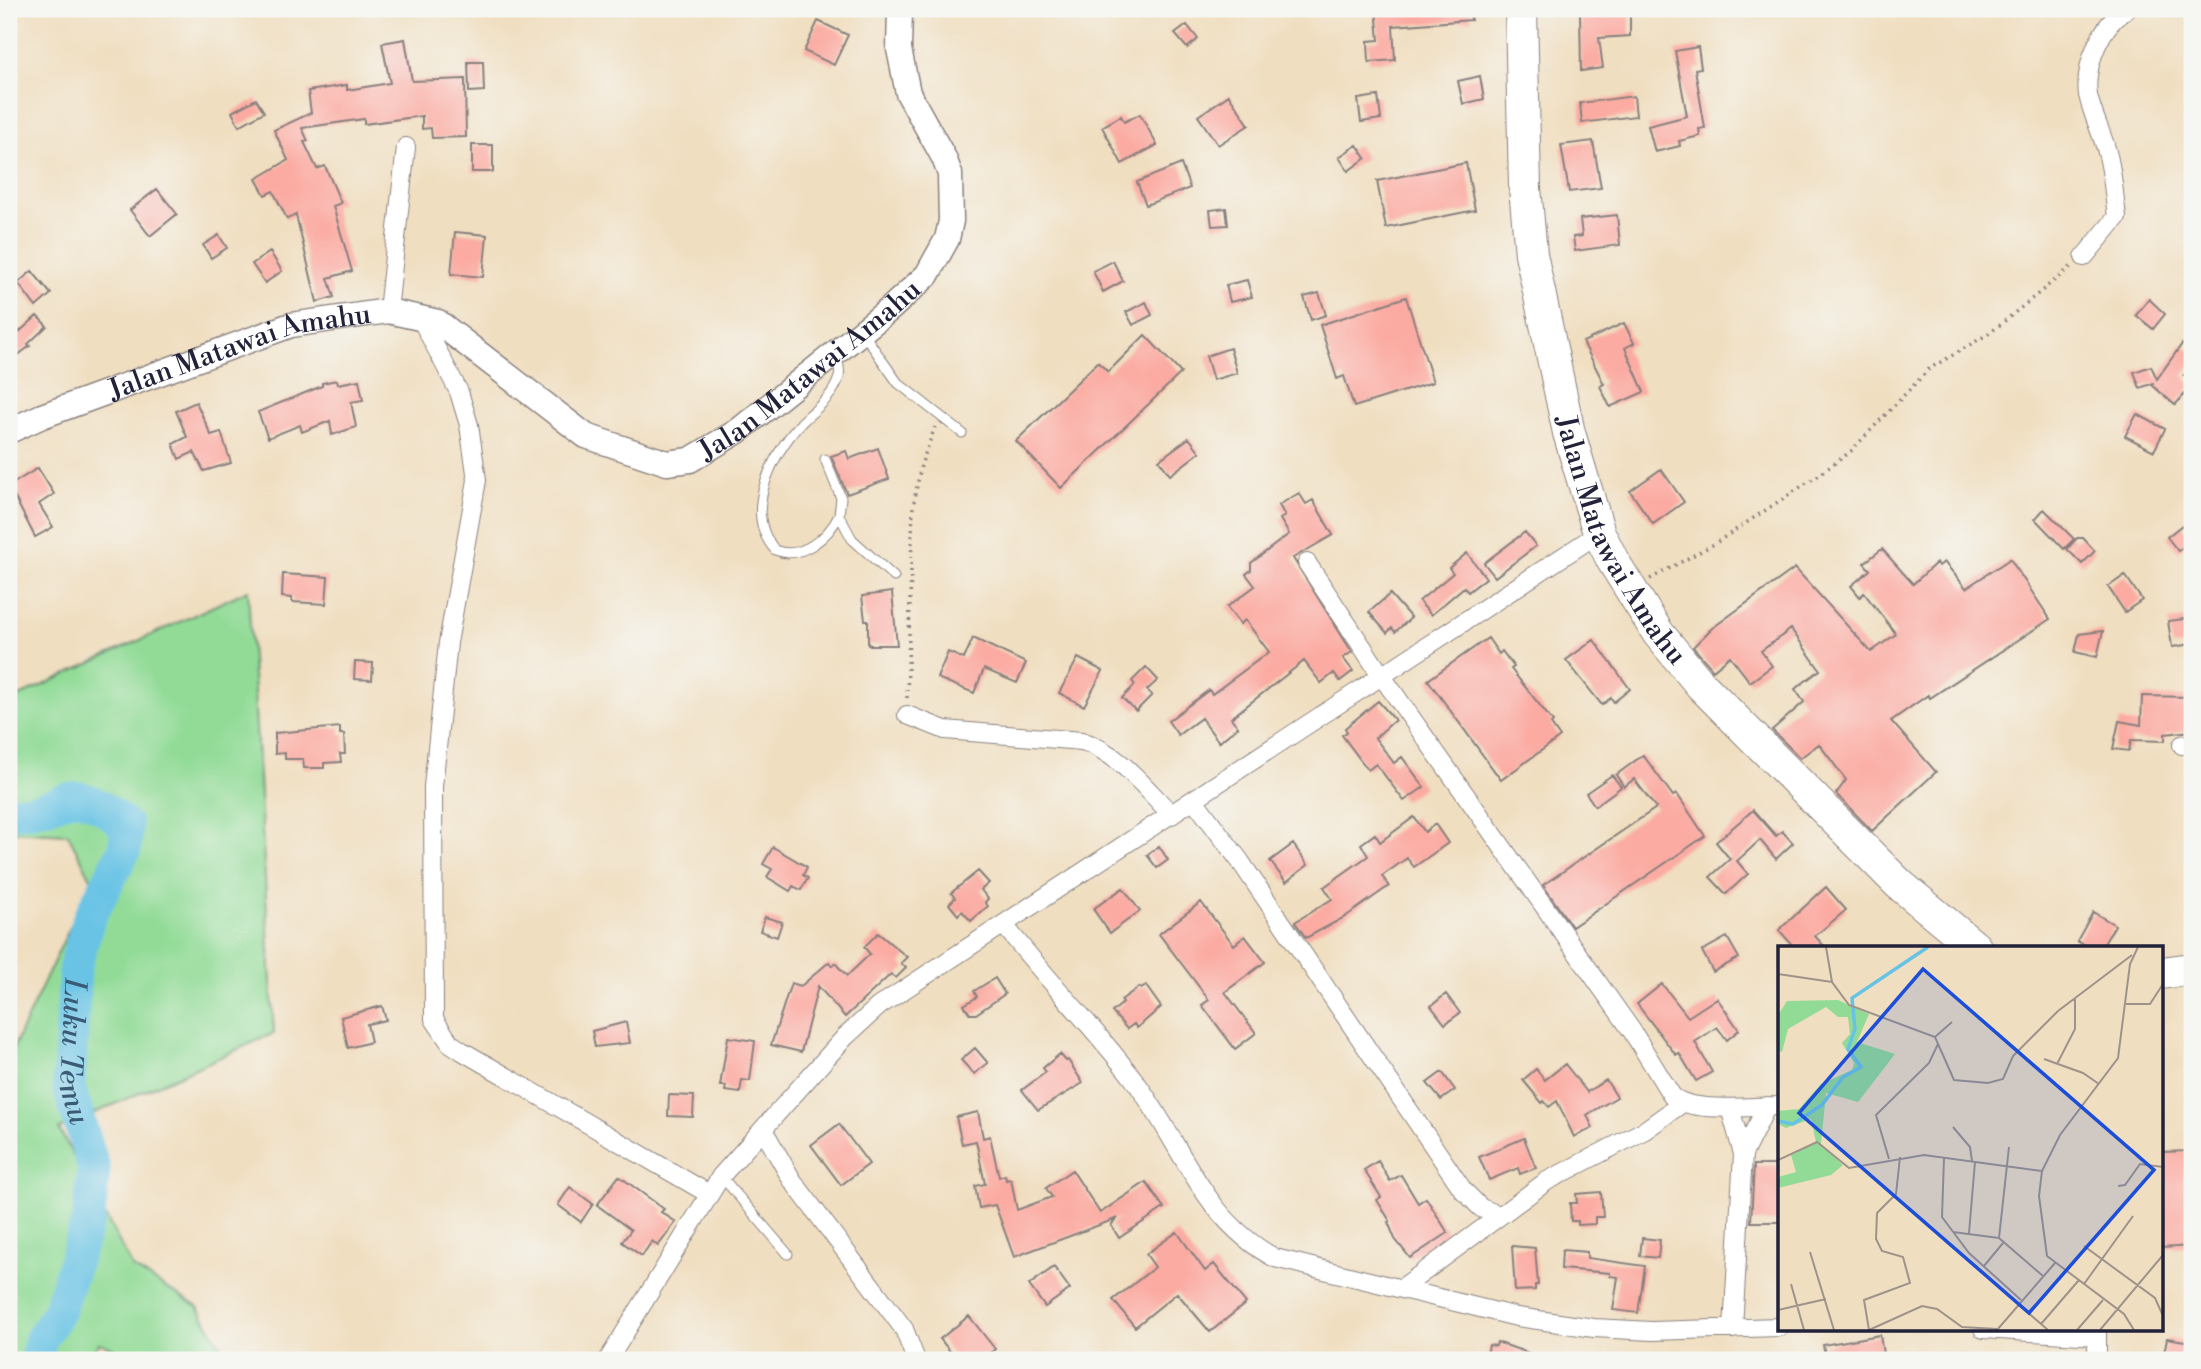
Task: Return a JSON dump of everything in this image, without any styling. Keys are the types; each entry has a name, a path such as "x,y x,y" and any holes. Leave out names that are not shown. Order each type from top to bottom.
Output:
{"highway":[{"name":"Jalan Matawai Amahu","path":"1521,9 1525,188 1531,254 1569,433 1599,533 1630,590 1658,633 1701,685 1899,884 1974,946"},
{"path":"2162,972 2192,969"}],"main road":[{"name":"Jalan Matawai Amahu","path":"9,431 42,416 291,326 388,311 438,322 457,334 502,374 586,436 667,463 690,460 738,432 862,331 927,275 947,239 951,221 950,174 908,93 899,49 900,9"}],"street":[{"path":"2084,257 2118,217 2108,154 2088,93 2092,58 2102,35 2119,14 2127,9"},
{"path":"388,311 406,147"},
{"path":"420,317 459,392 469,425 477,480 448,643 433,787 434,1019 450,1043 462,1051 709,1194"},
{"path":"608,1360 720,1176 764,1131 845,1037 879,1006 1005,926 1599,533"},
{"path":"1307,563 1381,675 1632,1031 1672,1096 1681,1104 1731,1108 1773,1106"},
{"path":"907,715 945,730 1094,744 1119,763 1172,816"},
{"path":"1194,800 1240,861 1463,1190 1481,1208 1499,1215"},
{"path":"1005,926 1115,1055 1147,1098 1220,1217 1239,1235 1275,1258 1517,1317 1594,1328 1652,1331 1778,1327"},
{"path":"1402,1288 1547,1181 1644,1130 1681,1104"},
{"path":"1743,1154 1773,1106"},
{"path":"1731,1108 1743,1154 1734,1329"},
{"path":"764,1131 792,1180 904,1329 916,1360"},
{"path":"2021,1330 2097,1332 2097,1360"}],"lane":[{"path":"862,331 898,383 962,433"},
{"path":"825,459 841,498 839,515 831,529 810,546 794,553 775,551 762,531 761,497 776,456 835,387 841,374 836,351"},
{"path":"839,515 852,539"},
{"path":"831,529 852,539 894,577"},
{"path":"720,1176 788,1254"}],"path":[{"path":"1630,590 1714,544 1852,451 1929,369 1990,333 2040,289 2084,257"},
{"path":"907,715 913,507 921,465 935,427"}],"green space":[{"path":"248,590 274,1033 59,1129 133,1268 198,1307 229,1360 144,1360 99,1343 91,1360 9,1360 9,1057 92,880 68,834 9,831 9,701"}],"building":[{"path":"1376,9 1470,9 1471,20 1393,26 1395,60 1369,62 1368,41 1379,40"},
{"path":"1630,10 1630,36 1599,38 1603,68 1581,71 1580,12"},
{"path":"818,21 848,35 834,65 804,51"},
{"path":"1187,25 1198,39 1187,48 1175,34"},
{"path":"405,39 412,81 465,79 466,137 432,138 431,128 422,129 422,116 364,124 364,119 302,128 308,141 304,142 317,169 325,166 341,203 333,206 352,271 328,278 334,297 317,302 296,215 287,219 273,191 265,195 256,179 288,160 274,130 311,113 308,91 347,85 347,90 390,83 382,43"},
{"path":"1698,47 1701,68 1695,69 1705,128 1699,129 1700,136 1679,141 1680,146 1655,152 1648,126 1687,116 1675,51"},
{"path":"468,62 483,62 484,91 469,92"},
{"path":"1480,76 1484,99 1463,104 1458,81"},
{"path":"1229,95 1249,125 1218,145 1198,116"},
{"path":"1378,96 1381,119 1361,122 1358,99"},
{"path":"1634,96 1636,116 1582,123 1580,103"},
{"path":"256,99 264,112 239,126 232,112"},
{"path":"1140,114 1157,145 1122,164 1102,127 1121,116 1124,122"},
{"path":"1593,141 1601,188 1569,192 1561,145"},
{"path":"472,145 493,145 493,172 472,172"},
{"path":"1357,145 1366,158 1348,171 1339,157"},
{"path":"1466,163 1475,210 1386,228 1377,181"},
{"path":"1181,164 1190,188 1146,205 1137,182"},
{"path":"157,189 177,214 150,236 130,210"},
{"path":"1226,208 1228,225 1212,226 1210,210"},
{"path":"1617,215 1620,245 1575,251 1573,237 1582,236 1580,219"},
{"path":"455,232 487,235 483,277 451,274"},
{"path":"219,235 227,248 211,258 203,245"},
{"path":"270,252 282,271 265,283 252,264"},
{"path":"1113,261 1123,281 1103,292 1093,271"},
{"path":"32,271 51,294 36,307 18,283"},
{"path":"1247,280 1252,297 1230,302 1226,285"},
{"path":"1319,293 1326,315 1311,320 1304,297"},
{"path":"1406,297 1433,382 1354,407 1344,376 1337,379 1320,325"},
{"path":"2149,299 2165,314 2153,329 2136,315"},
{"path":"1146,302 1152,315 1133,325 1126,312"},
{"path":"37,316 47,326 28,344 30,346 9,362 9,323 17,334"},
{"path":"1624,323 1634,343 1625,348 1644,392 1610,407 1600,386 1604,384 1583,342"},
{"path":"1145,335 1181,373 1061,488 1016,441 1098,362 1108,372"},
{"path":"2182,344 2192,351 2192,363 2184,375 2192,386 2175,405 2152,385 2154,383 2140,388 2134,372 2151,366 2157,379"},
{"path":"1230,348 1237,373 1213,380 1206,356"},
{"path":"337,380 338,384 359,380 363,400 351,402 356,427 332,435 330,421 302,432 300,425 268,438 258,412 322,386 322,383"},
{"path":"196,402 211,435 221,432 231,463 204,471 194,452 179,459 173,444 187,437 176,411"},
{"path":"2137,414 2165,429 2154,451 2125,436"},
{"path":"1189,438 1200,452 1170,475 1159,460"},
{"path":"878,448 889,479 847,494 831,456 846,451 849,459"},
{"path":"38,468 54,494 39,504 53,527 35,537 9,486"},
{"path":"1661,469 1684,502 1653,524 1630,491"},
{"path":"1299,493 1306,504 1313,500 1333,535 1293,558 1352,652 1343,658 1353,671 1340,681 1334,673 1321,683 1304,661 1231,718 1238,727 1219,742 1201,718 1178,735 1168,721 1209,690 1212,694 1269,652 1245,620 1240,624 1227,607 1255,586 1246,574 1251,570 1251,563 1289,534 1280,519 1285,516 1279,505"},
{"path":"2044,509 2074,539 2064,549 2035,519"},
{"path":"2182,525 2192,540 2178,551 2167,537"},
{"path":"1525,532 1536,546 1495,577 1484,563"},
{"path":"2077,538 2083,538 2095,551 2082,564 2067,549"},
{"path":"1882,549 1913,584 1936,563 1939,566 1944,562 1966,588 2010,559 2050,619 1891,721 1936,772 1872,831 1836,794 1846,780 1819,744 1800,758 1772,730 1804,702 1795,689 1820,670 1791,629 1761,651 1772,666 1750,682 1730,656 1713,670 1693,647 1711,629 1795,568 1871,652 1896,634 1864,593 1860,597 1851,586 1870,570 1864,563"},
{"path":"1467,553 1486,578 1468,592 1464,587 1431,615 1419,601 1453,573 1449,568"},
{"path":"283,574 328,577 326,604 292,602 292,598 282,597"},
{"path":"2125,575 2142,600 2125,612 2108,587"},
{"path":"892,592 897,645 868,645 868,620 865,620 862,596"},
{"path":"1390,594 1411,618 1395,632 1392,628 1387,633 1369,612"},
{"path":"2192,618 2192,644 2172,647 2168,621"},
{"path":"2103,631 2097,657 2075,652 2079,634"},
{"path":"973,638 1026,663 1017,683 984,669 974,693 937,678 948,652 964,659"},
{"path":"1488,638 1499,654 1502,651 1514,667 1511,669 1553,722 1551,724 1560,737 1501,780 1428,680"},
{"path":"1594,640 1630,689 1614,702 1611,698 1602,705 1566,660"},
{"path":"1078,658 1103,671 1084,706 1059,693"},
{"path":"355,662 373,663 372,680 354,679"},
{"path":"1146,667 1158,680 1147,690 1152,695 1136,711 1122,698 1135,685 1132,681"},
{"path":"2142,696 2192,697 2192,731 2165,734 2165,741 2131,740 2129,751 2113,749 2119,721 2141,725"},
{"path":"1378,701 1395,720 1375,738 1394,763 1402,757 1424,787 1404,801 1376,764 1368,770 1342,735 1347,732 1345,728"},
{"path":"340,727 340,734 344,734 345,754 340,754 341,762 324,763 324,768 304,768 303,759 285,759 285,753 275,754 275,733"},
{"path":"1643,755 1673,796 1677,794 1705,836 1572,927 1543,885 1656,808 1634,779 1624,787 1616,775"},
{"path":"1612,775 1621,787 1595,806 1586,793"},
{"path":"1753,810 1776,836 1782,831 1793,843 1776,859 1760,840 1737,861 1748,874 1726,894 1710,877 1730,859 1716,842"},
{"path":"1414,817 1425,832 1435,824 1448,843 1414,867 1407,858 1382,876 1389,886 1345,917 1306,938 1295,922 1332,899 1324,887 1368,856 1361,844 1375,834 1380,842"},
{"path":"1293,844 1308,865 1286,882 1270,861"},
{"path":"1159,846 1168,860 1157,868 1147,855"},
{"path":"773,847 807,867 803,875 808,878 801,890 793,886 790,891 767,877 772,869 763,864"},
{"path":"978,871 989,883 981,890 988,899 985,902 988,906 971,921 962,911 958,915 949,904 955,898 951,893"},
{"path":"1826,887 1846,910 1815,936 1824,946 1793,946 1779,930"},
{"path":"1123,888 1140,911 1110,933 1093,909"},
{"path":"1201,902 1234,945 1245,936 1265,962 1225,992 1256,1033 1235,1049 1202,1005 1209,1000 1159,934"},
{"path":"2093,912 2115,925 2103,946 2086,946 2077,941"},
{"path":"765,917 782,922 777,937 760,931"},
{"path":"878,933 907,957 901,963 906,968 896,978 891,974 845,1017 818,986 801,1052 771,1045 791,983 801,986 829,962 832,966 835,963 847,976 870,954 864,947"},
{"path":"1727,937 1739,958 1713,972 1702,951"},
{"path":"995,978 1005,994 976,1014 970,1014 964,1005 977,997 974,991"},
{"path":"1662,984 1688,1017 1717,998 1739,1030 1727,1040 1717,1027 1695,1042 1712,1072 1696,1081 1679,1053 1676,1055 1637,1004"},
{"path":"1146,986 1161,1007 1137,1028 1134,1024 1127,1029 1112,1012 1123,1003 1121,1000 1139,987 1141,989"},
{"path":"1446,994 1460,1013 1445,1024 1431,1006"},
{"path":"382,1006 386,1020 367,1024 371,1042 348,1048 341,1017"},
{"path":"626,1022 630,1043 595,1047 592,1031"},
{"path":"728,1037 755,1041 750,1081 742,1080 740,1093 725,1091 726,1086 720,1086"},
{"path":"975,1048 988,1063 974,1074 961,1060"},
{"path":"1060,1054 1068,1060 1083,1083 1038,1110 1022,1090 1046,1072 1043,1068"},
{"path":"1565,1064 1587,1092 1606,1080 1617,1097 1587,1115 1593,1128 1574,1137 1557,1101 1549,1107 1544,1101 1542,1103 1523,1080 1536,1069 1545,1080"},
{"path":"1442,1072 1455,1090 1441,1100 1427,1083"},
{"path":"669,1095 694,1096 693,1117 668,1116"},
{"path":"978,1112 983,1138 990,1136 999,1177 1005,1175 1006,1180 1011,1179 1017,1210 1052,1197 1046,1188 1072,1170 1100,1213 1146,1182 1164,1208 1119,1238 1111,1225 1118,1218 1014,1257 995,1205 979,1208 975,1186 985,1184 976,1141 962,1144 956,1117"},
{"path":"839,1124 869,1164 841,1185 811,1145"},
{"path":"1524,1138 1536,1168 1520,1174 1518,1168 1489,1180 1479,1157"},
{"path":"2191,1151 2192,1246 2162,1248 2162,1152"},
{"path":"1378,1161 1390,1181 1401,1175 1418,1203 1426,1198 1448,1233 1410,1258 1395,1239 1388,1222 1390,1221 1377,1200 1381,1197 1364,1170"},
{"path":"1754,1165 1778,1165 1778,1222 1751,1222"},
{"path":"619,1176 664,1209 661,1212 676,1222 658,1246 652,1241 642,1256 622,1242 631,1230 597,1205"},
{"path":"570,1187 593,1204 581,1222 558,1205"},
{"path":"1601,1192 1603,1217 1595,1217 1595,1224 1578,1225 1578,1221 1571,1221 1570,1203 1577,1203 1576,1194"},
{"path":"1177,1232 1205,1271 1214,1264 1246,1303 1210,1332 1177,1293 1135,1327 1113,1300 1155,1267 1146,1254"},
{"path":"1642,1238 1660,1240 1658,1258 1640,1256"},
{"path":"1512,1246 1535,1248 1538,1285 1535,1285 1535,1290 1515,1291"},
{"path":"1562,1250 1587,1252 1587,1258 1645,1266 1638,1313 1613,1310 1618,1277 1610,1276 1610,1273 1561,1269"},
{"path":"1054,1267 1070,1289 1045,1307 1029,1285"},
{"path":"969,1316 995,1349 981,1360 957,1360 940,1339"},
{"path":"1880,1335 1884,1360 1826,1360 1823,1345"},
{"path":"2167,1338 2191,1342 2188,1360 2163,1358"},
{"path":"1497,1342 1531,1354 1530,1360 1486,1360 1489,1345 1496,1346"}],"waterway":[{"name":"Luku Temu","path":"9,812 29,811 78,798 91,801 126,826 125,849 89,918 75,967 69,1088 94,1169 89,1217 59,1310 41,1339 36,1360"}]}
